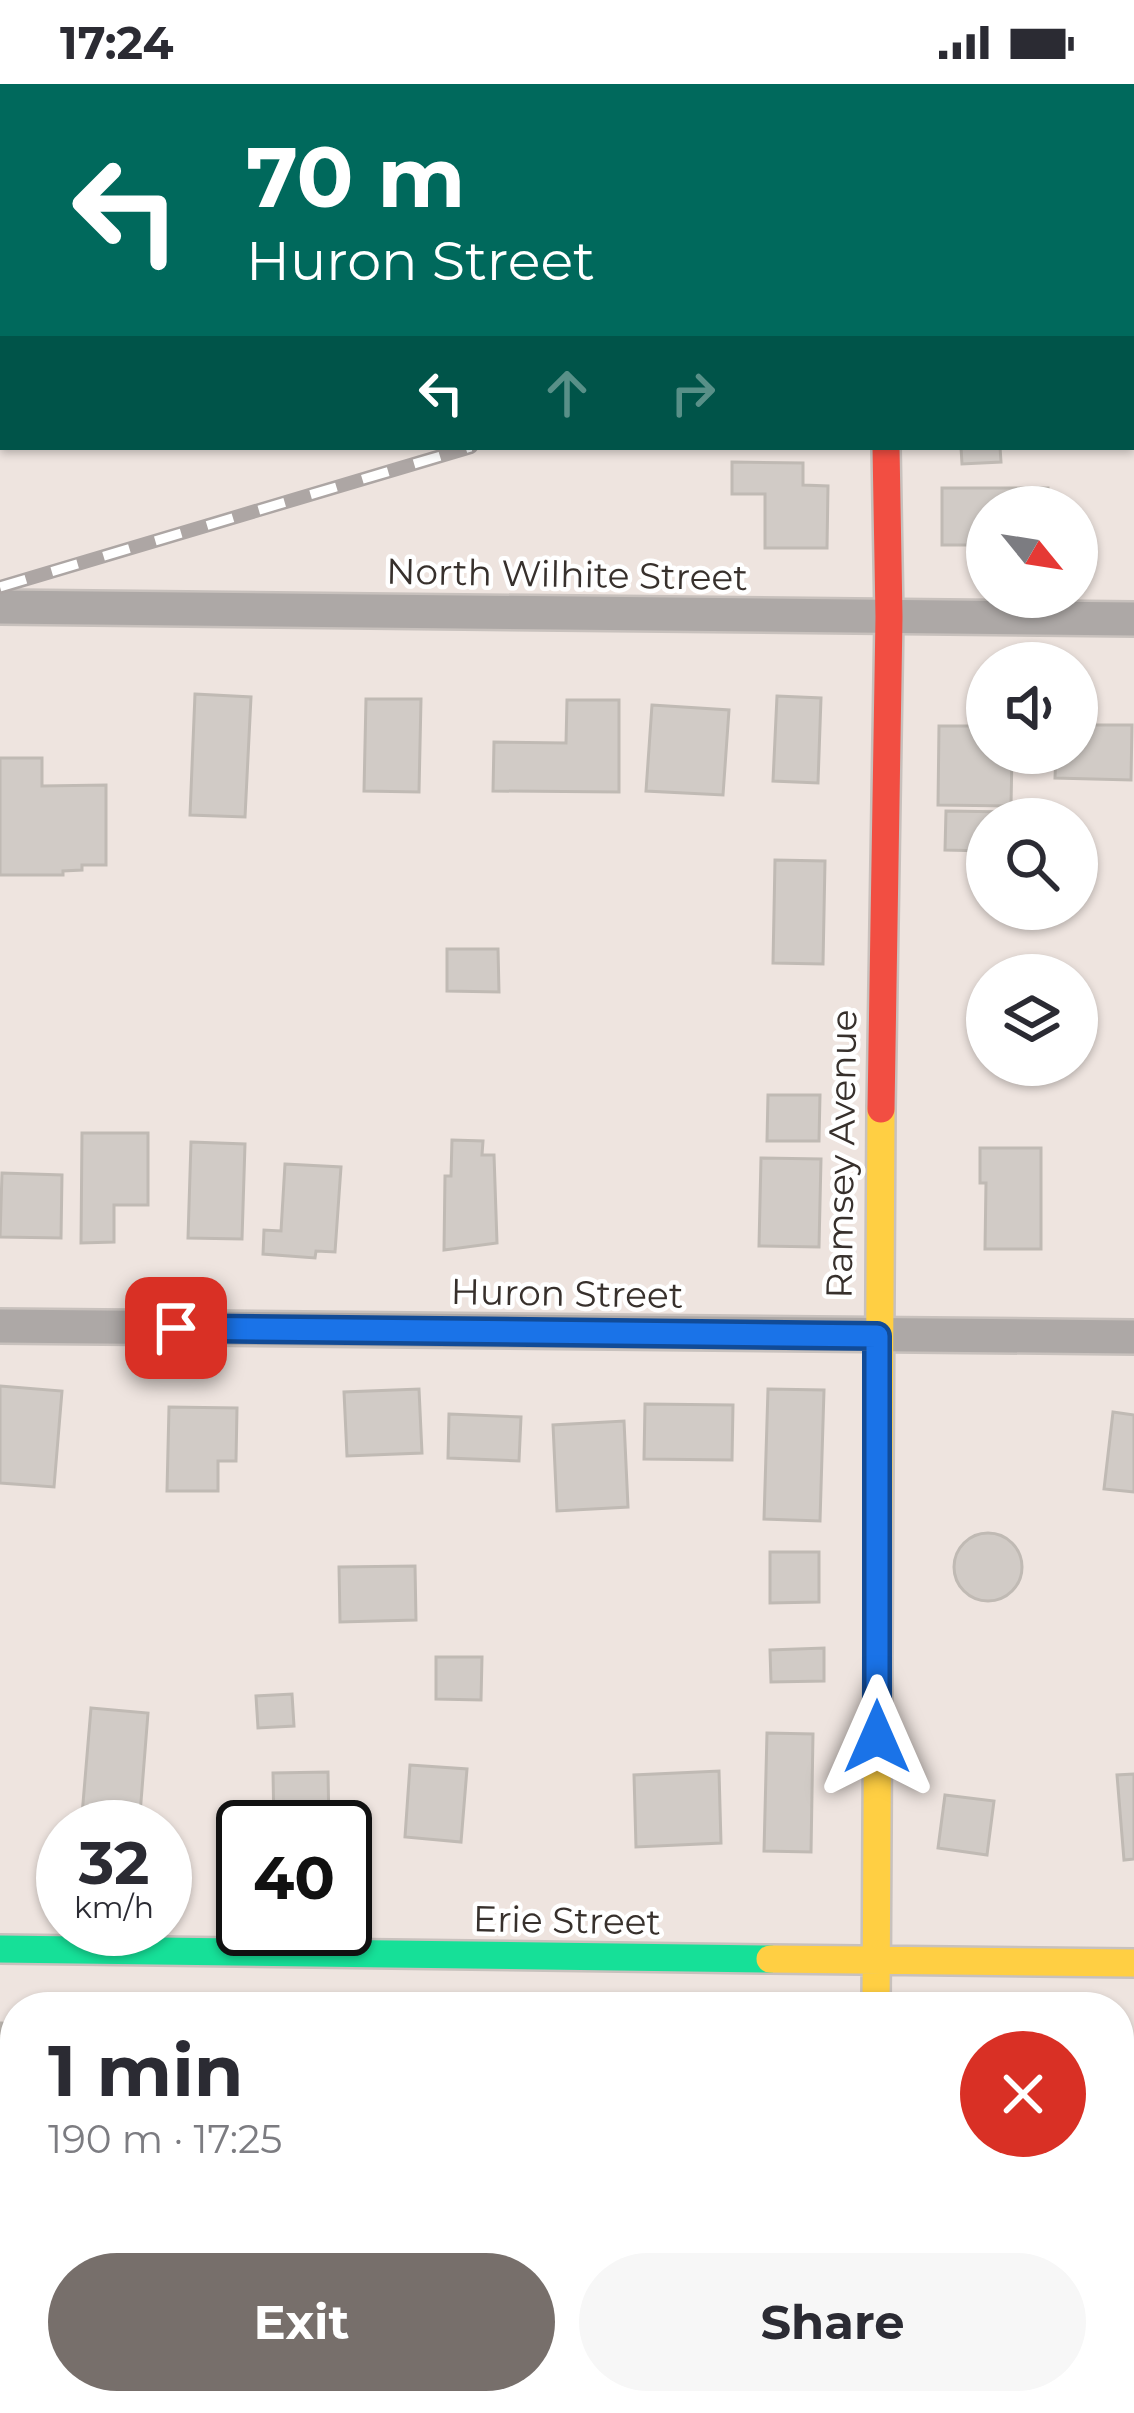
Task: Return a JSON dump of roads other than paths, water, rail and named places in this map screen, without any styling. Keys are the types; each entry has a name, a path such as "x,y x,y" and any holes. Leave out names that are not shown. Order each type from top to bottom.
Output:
{"street":[{"name":"Ramsey Avenue","path":"876,1992 877,1336 889,616 886,450"},
{"name":"North Wilhite Street","path":"0,608 1134,619"},
{"name":"Huron Street","path":"0,1326 1134,1337"},
{"name":"Erie Street","path":"0,1949 1134,1963"}],"railway":[{"path":"0,587 461,450"}]}
